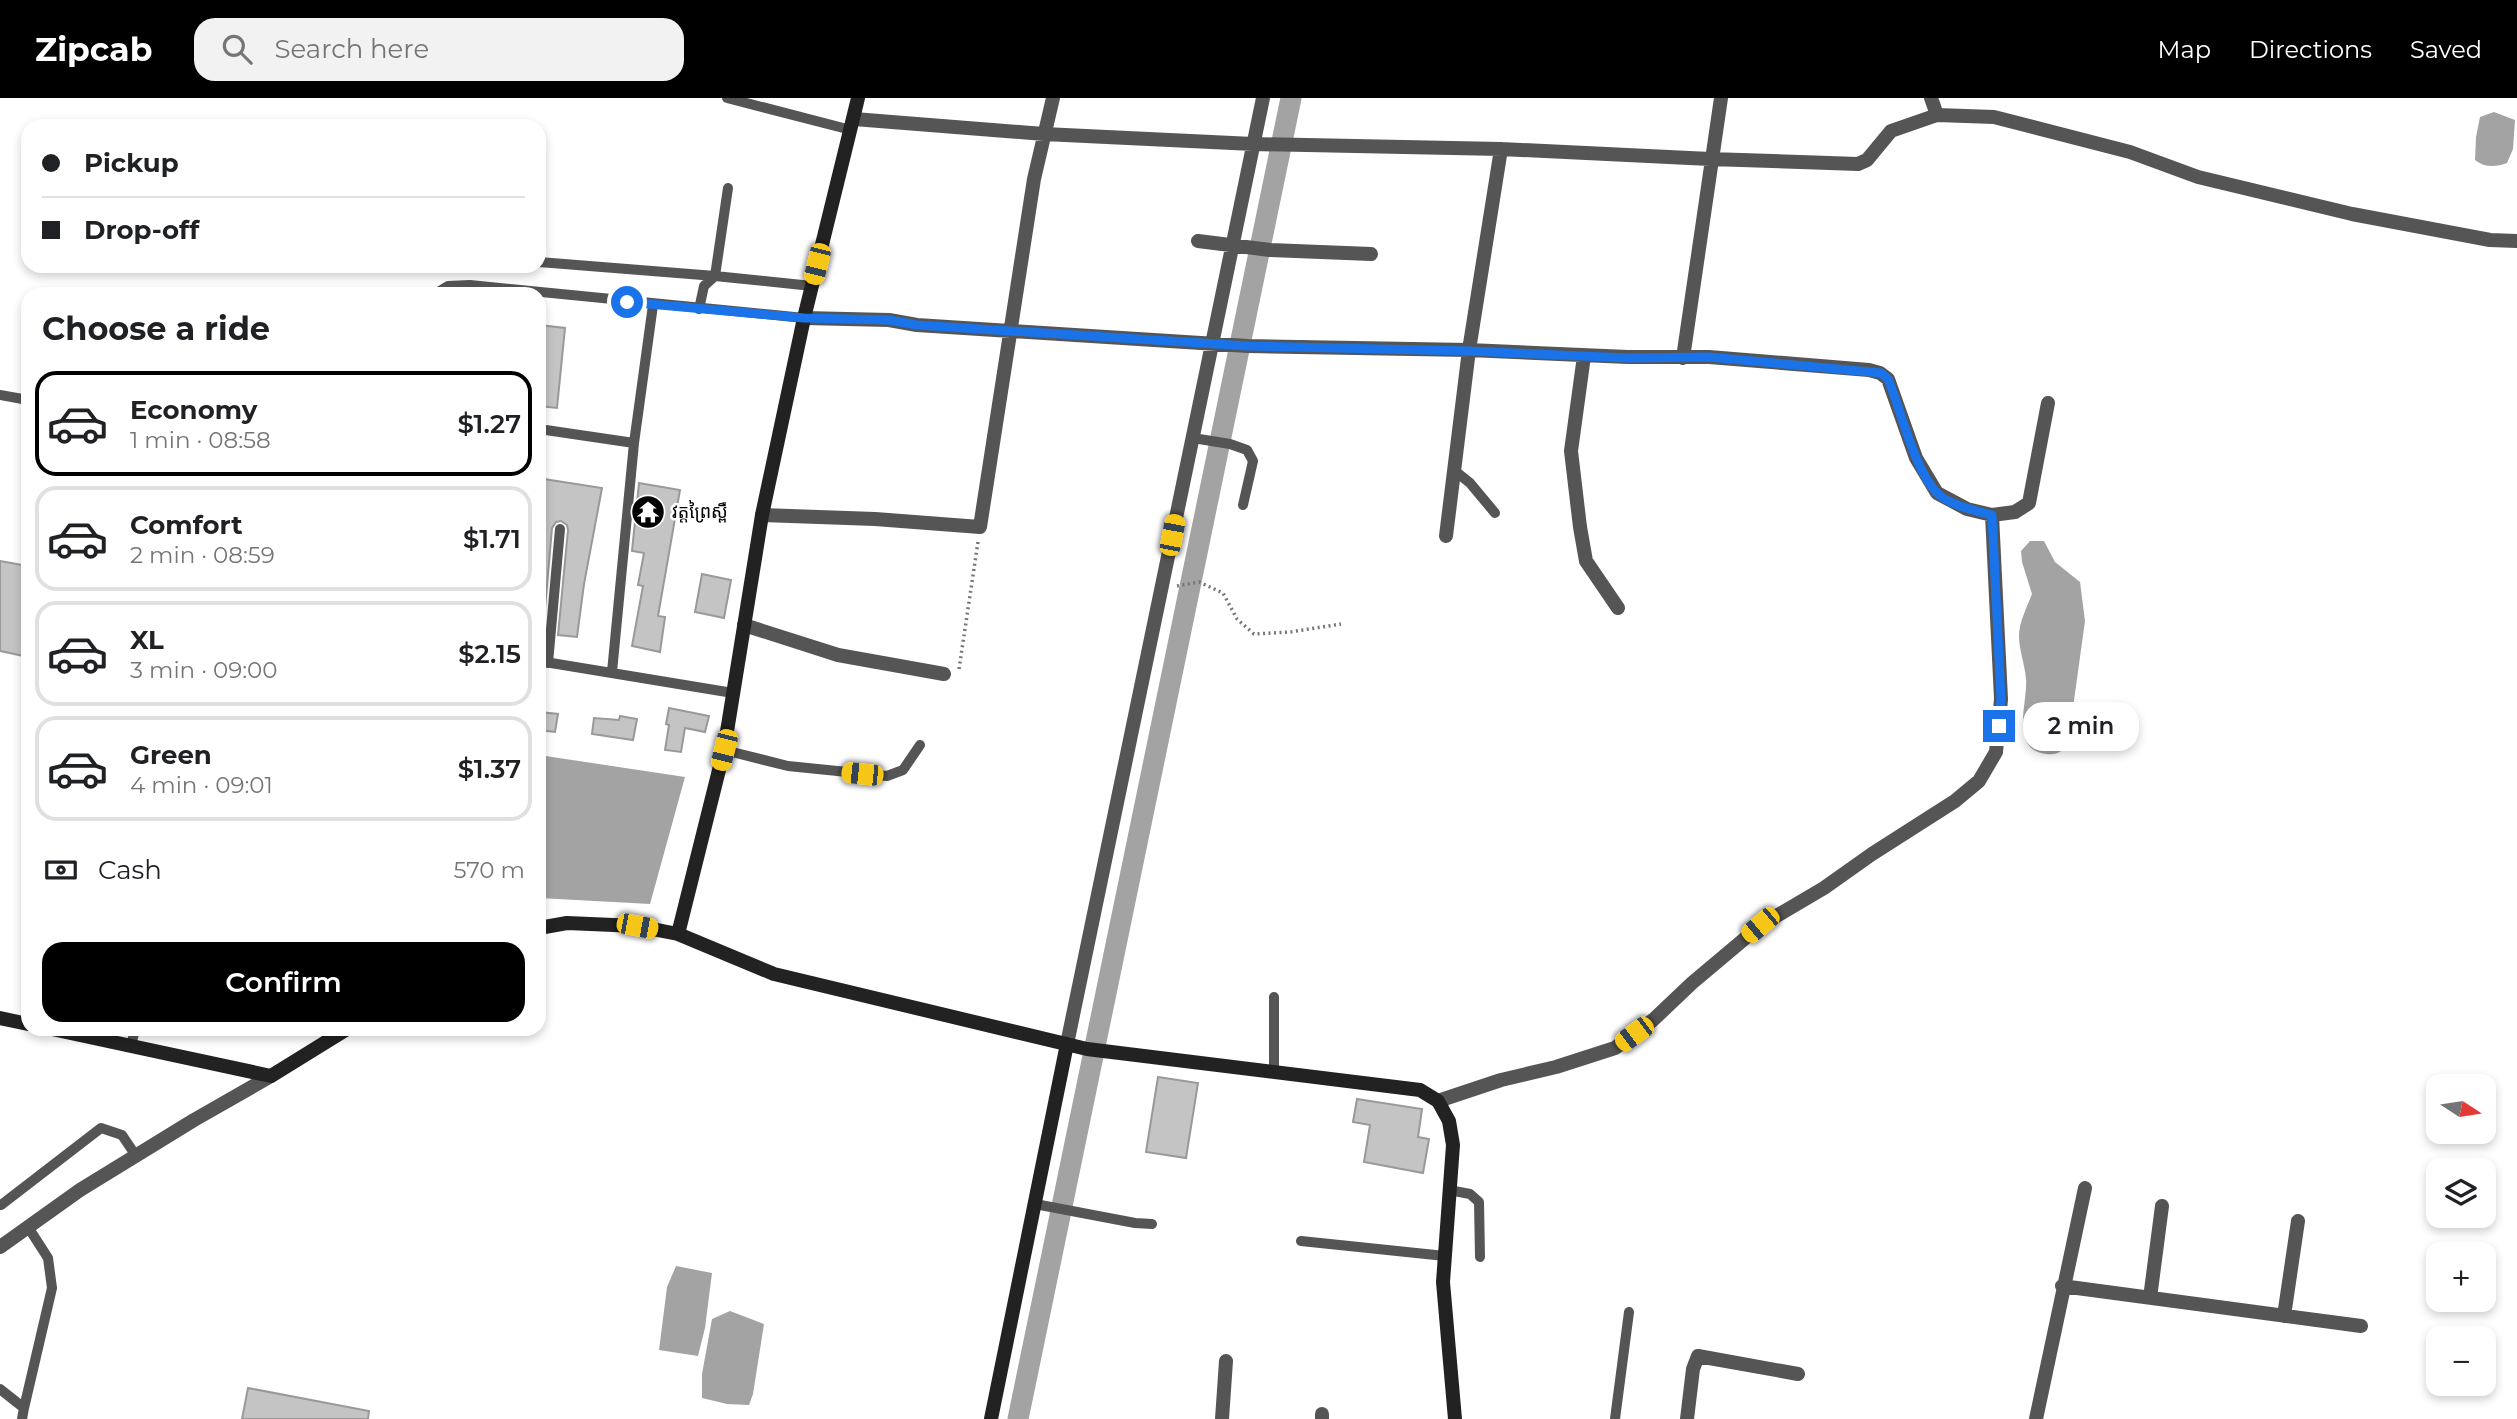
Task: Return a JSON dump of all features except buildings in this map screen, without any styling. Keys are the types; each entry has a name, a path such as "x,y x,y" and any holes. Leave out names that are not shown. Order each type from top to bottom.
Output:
{"street":[{"path":"678,934 724,750 761,515 804,318 858,98"},
{"path":"761,515 980,527 1034,179 1053,98"},
{"path":"991,1419 1193,438 1220,344 1233,245 1263,98"},
{"path":"1683,358 1721,98"},
{"path":"1931,98 1937,115"},
{"path":"852,125 1271,145 1501,149 1858,163 1867,160 1891,131 1937,115 1994,117 2130,152 2198,177 2339,211 2469,236 2517,241"},
{"path":"1446,536 1469,351 1501,149"},
{"path":"1198,241 1270,250 1370,254"},
{"path":"804,318 889,320 917,325 1248,346 1709,357 1881,373 1888,379 1916,458 1937,494 1967,509 1992,515 2015,512 2029,503 2048,402"},
{"path":"1584,356 1571,451 1580,527 1586,561 1618,608"},
{"path":"1438,1101 1615,1048 1653,1020 1760,925 1824,888 1955,801 1979,781 1996,752 2001,699 1992,515"},
{"path":"744,625 838,655 944,674"},
{"path":"546,927 567,923 637,926 678,934 774,974 1087,1049 1420,1090 1438,1101 1449,1121 1453,1145 1443,1282 1455,1419"},
{"path":"0,1018 21,1022"},
{"path":"85,1036 271,1076"},
{"path":"0,1247 80,1190 336,1036"},
{"path":"2036,1419 2062,1286 2085,1188"},
{"path":"2150,1298 2162,1206"},
{"path":"2284,1316 2298,1221"},
{"path":"2062,1286 2361,1326"},
{"path":"1687,1419 1693,1369 1698,1356 1798,1374"},
{"path":"1222,1419 1226,1361"}],"lane":[{"path":"727,98 852,125"},
{"path":"699,309 704,286 715,276 728,188"},
{"path":"546,263 812,286"},
{"path":"446,287 488,287"},
{"path":"546,293 804,318"},
{"path":"612,672 634,443 653,305"},
{"path":"0,395 21,400"},
{"path":"546,430 634,443"},
{"path":"1193,438 1230,444 1247,450 1253,461 1243,505"},
{"path":"1455,471 1470,484 1494,513"},
{"path":"546,645 560,529"},
{"path":"546,662 733,693"},
{"path":"724,750 788,766 887,776 903,769 920,745"},
{"path":"1274,997 1274,1072"},
{"path":"131,1046 133,1036"},
{"path":"1,1205 101,1128 122,1135 136,1156"},
{"path":"1449,1190 1470,1194 1479,1202 1480,1257"},
{"path":"1035,1203 1152,1224"},
{"path":"23,1414 52,1288 48,1258 28,1227"},
{"path":"1301,1241 1445,1256"},
{"path":"1615,1419 1629,1311"},
{"path":"0,1389 23,1414"}],"path":[{"path":"944,674 958,670 980,527"},
{"path":"1175,587 1199,582 1223,593 1237,619 1254,635 1341,624"}],"shaded area":[{"path":"2494,112 2515,120 2513,149 2507,163 2491,166 2475,160 2476,137 2480,117"},
{"path":"2030,541 2044,541 2055,562 2080,582 2085,621 2072,715 2073,739 2055,754 2035,750 2028,744 2024,734 2026,679 2019,631 2032,594 2021,551"},
{"path":"546,756 685,777 650,904 546,898"},
{"path":"676,1266 712,1273 705,1328 698,1356 659,1350 667,1287"},
{"path":"730,1311 764,1324 749,1405 727,1404 702,1398 702,1374 712,1319"}],"waterway":[{"path":"1018,1419 1291,98"}],"place":[{"name":"វត្តព្រៃស្ពឺ","path":"648,512"}],"route":[{"path":"627,302 804,318 889,320 917,325 1227,345 1628,358 1709,357 1881,373 1888,379 1896,397 1916,458 1937,494 1967,509 1992,515 2001,699 1999,726"}]}
